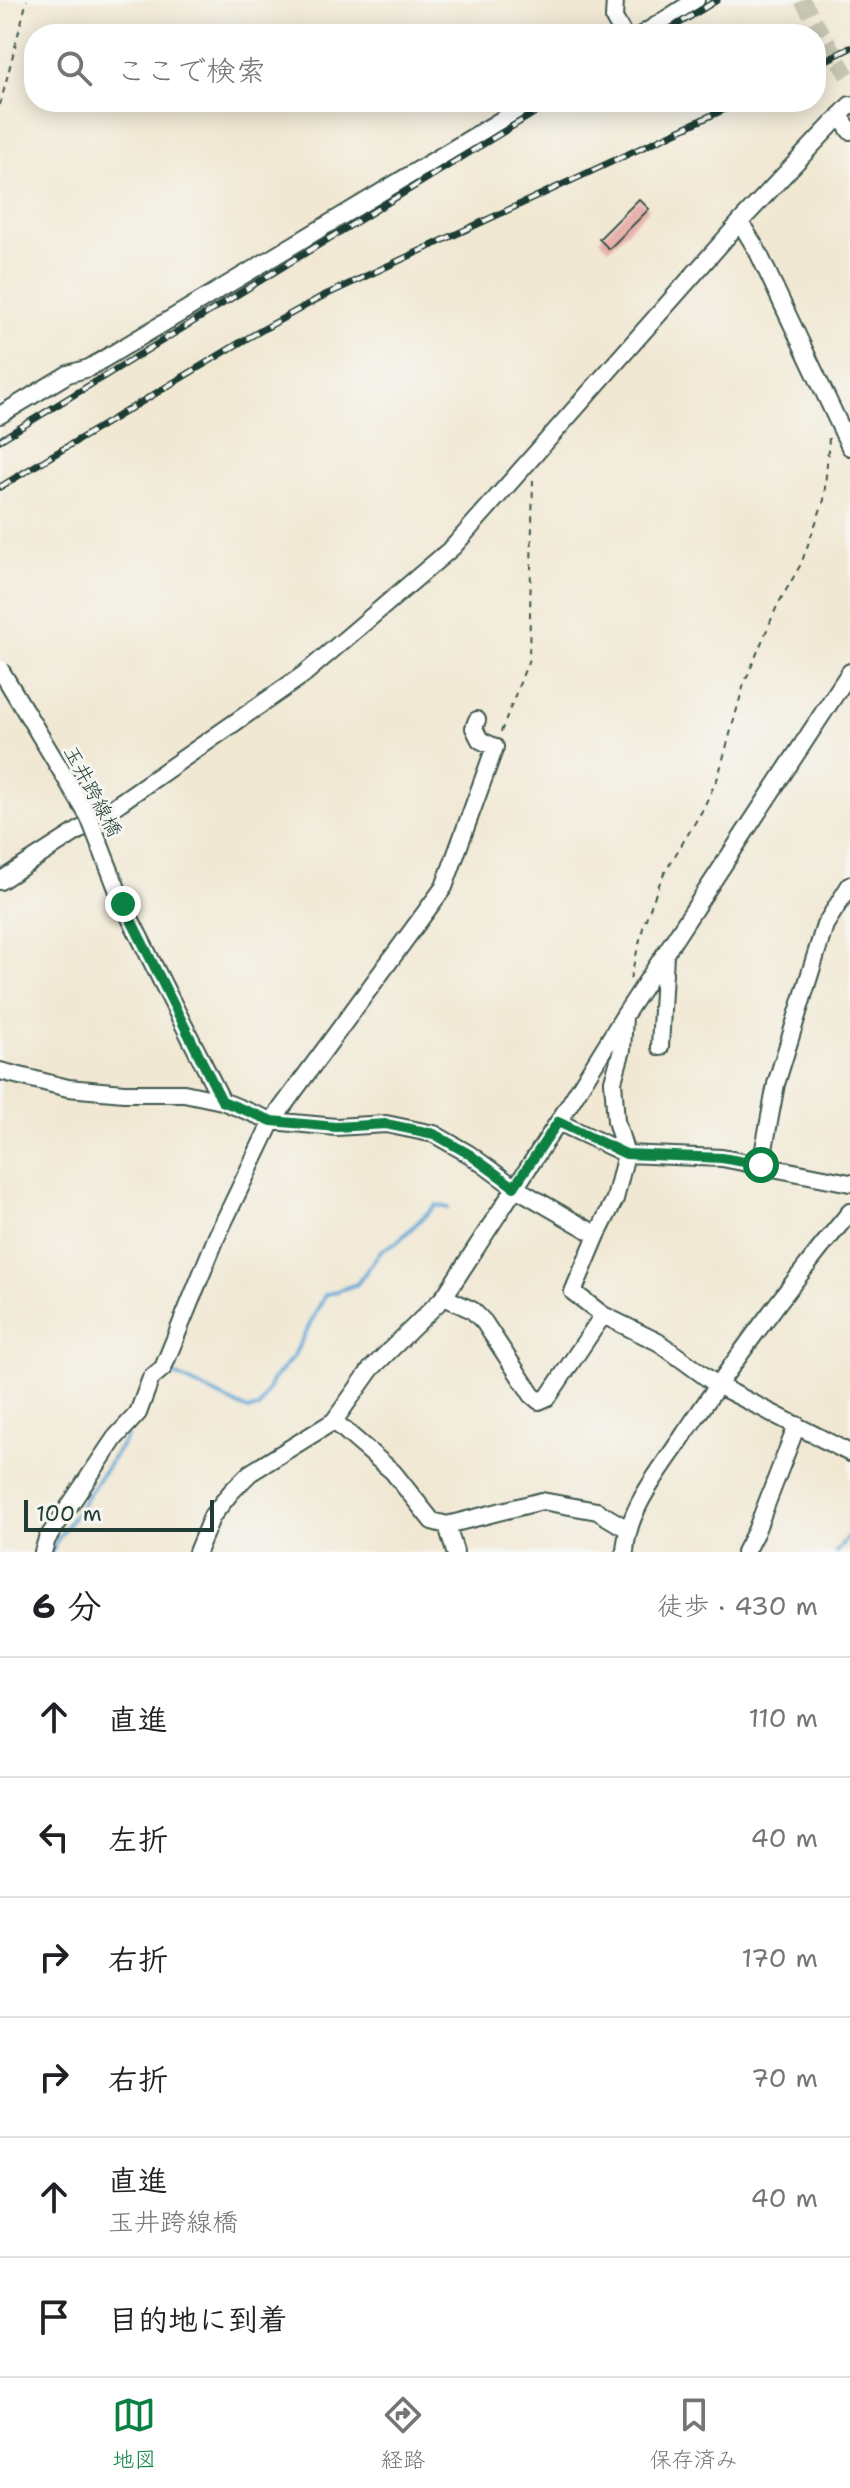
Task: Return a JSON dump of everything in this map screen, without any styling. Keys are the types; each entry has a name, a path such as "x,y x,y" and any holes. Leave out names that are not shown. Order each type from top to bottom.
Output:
{"street":[{"path":"615,0 614,18 617,24"},
{"path":"659,24 696,0"},
{"path":"845,110 850,131"},
{"path":"0,881 95,820 303,675 453,547 740,222 845,110"},
{"path":"0,422 514,112"},
{"path":"740,222 763,263 850,447"},
{"path":"0,415 68,374 89,368"},
{"name":"玉井跨線橋","path":"0,669 89,817 123,904 222,1101"},
{"path":"197,1552 212,1516 231,1492 250,1473 334,1421 371,1369 444,1297 850,672"},
{"path":"43,1552 47,1539 115,1438 138,1413 151,1378 163,1368 217,1236 272,1121 444,887 495,747 480,740 474,728 477,720"},
{"path":"761,1165 776,1084 825,925 850,885"},
{"path":"660,1047 665,953"},
{"path":"624,1016 622,1050 613,1081 616,1121 626,1154 615,1199 573,1292 603,1315 658,1342 717,1385 850,1453"},
{"path":"0,1071 68,1088 124,1093 184,1093 222,1101 272,1121 336,1127 386,1124 434,1134 469,1154 514,1187 597,1235"},
{"path":"558,1122 626,1154 722,1158 850,1183"},
{"path":"625,1552 629,1530 643,1496 717,1385 788,1287 850,1212"},
{"path":"444,1297 472,1310 484,1322 539,1401 548,1397 603,1315"},
{"path":"334,1421 393,1472 432,1521 447,1525 542,1501 597,1511 629,1530"},
{"path":"745,1552 797,1425"},
{"path":"447,1525 455,1552"}],"path":[{"path":"0,105 27,0"},
{"path":"629,986 644,924 662,877 702,811 718,777 744,684 777,606 801,564 824,500 829,432 839,423"},
{"path":"495,747 529,659 534,454"}],"building":[{"path":"639,199 649,209 609,249 599,239"}],"waterway":[{"path":"154,1392 166,1373 248,1410 259,1408 272,1381 293,1357 325,1295 357,1284 381,1251 397,1242 436,1205 448,1208"},
{"path":"52,1552 127,1437"},
{"path":"836,1552 850,1534"}],"tunnel":[{"path":"802,0 816,24"},
{"path":"826,40 850,80"}],"railway":[{"path":"678,24 717,0"},
{"path":"826,60 850,48"},
{"path":"0,440 536,112"},
{"path":"0,487 321,297 719,112"}],"route":[{"path":"123,904 222,1101 272,1121 336,1127 386,1124 434,1134 469,1154 514,1187 558,1122 626,1154 722,1158 761,1165"}]}
